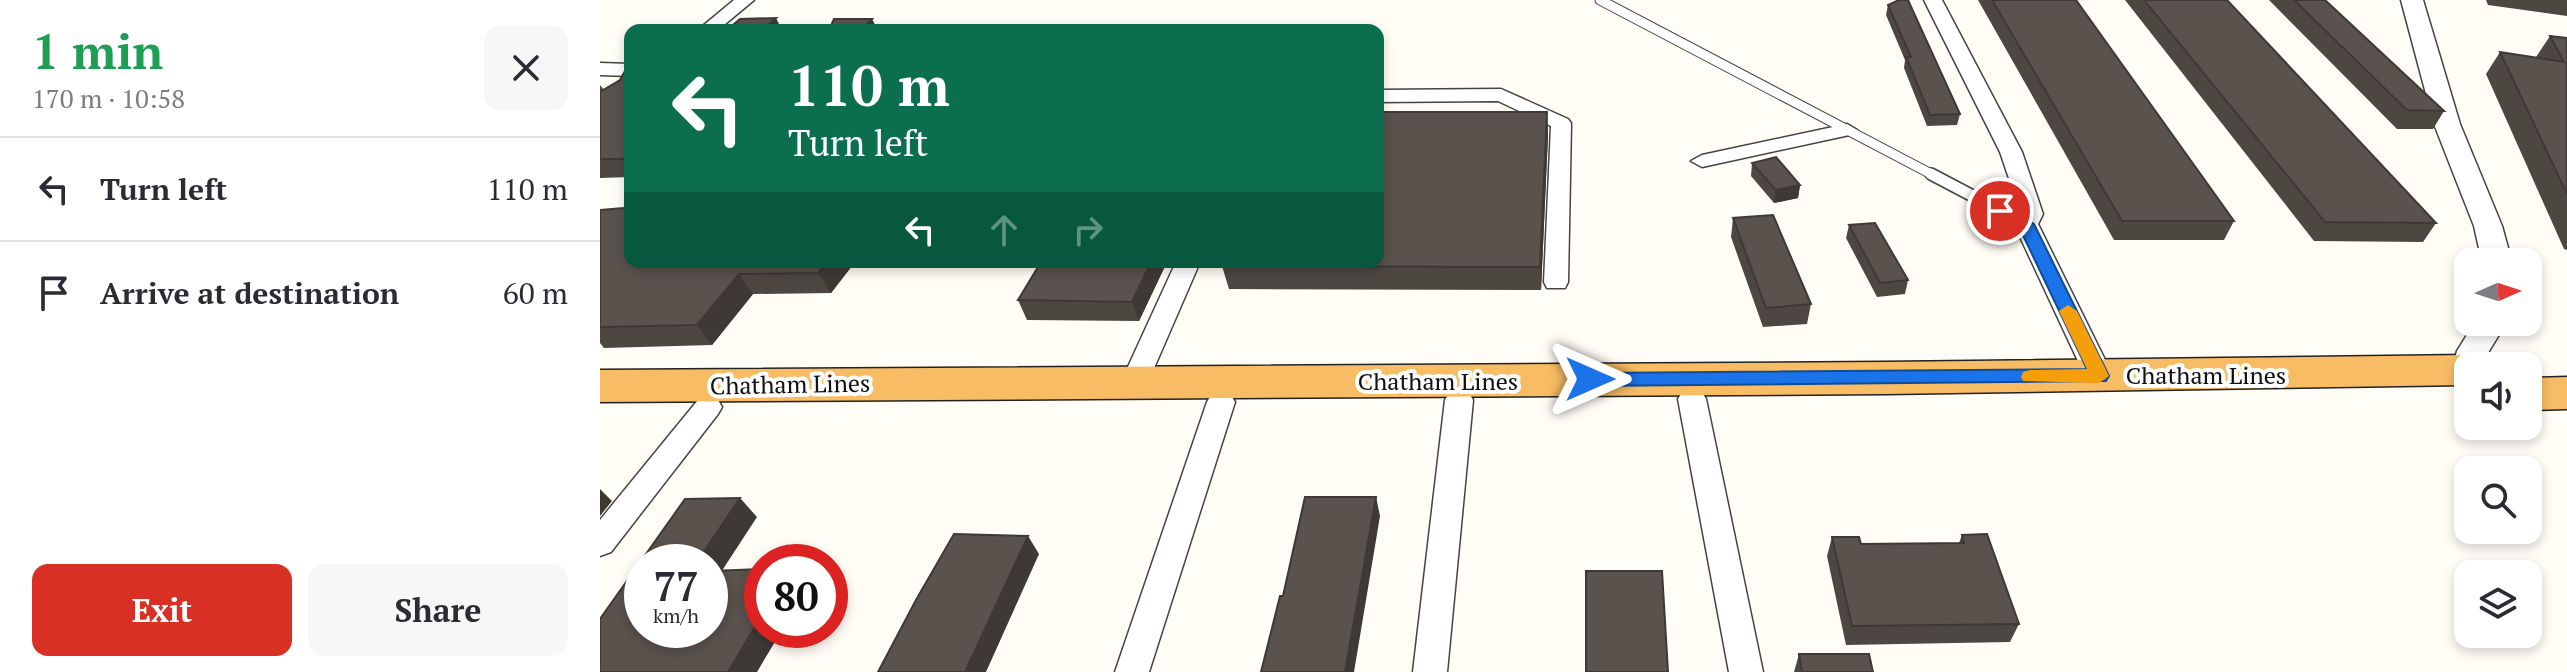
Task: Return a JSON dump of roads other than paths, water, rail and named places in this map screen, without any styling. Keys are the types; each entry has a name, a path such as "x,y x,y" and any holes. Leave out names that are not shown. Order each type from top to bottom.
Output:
{"highway":[{"name":"Chatham Lines","path":"600,386 2099,376 2454,368"},
{"path":"2542,371 2567,371"},
{"path":"2542,394 2567,393"},
{"name":"Chatham Lines","path":"600,410 1459,400 2454,395"}],"street":[{"path":"715,24 745,0"},
{"path":"1933,0 2011,152 2032,214 2026,224 2099,376"},
{"path":"2412,0 2447,124 2488,226 2494,248"},
{"path":"600,69 624,70"},
{"path":"1384,96 1501,95 1561,123 1556,282"},
{"path":"1702,161 1847,130"},
{"path":"1135,382 1185,268"},
{"path":"1692,399 1746,672"},
{"path":"1430,672 1459,400"},
{"path":"1132,672 1221,402"},
{"path":"600,543 708,407"}],"lane":[{"path":"1600,0 1641,22 1651,32 1681,42 2026,224"}]}
